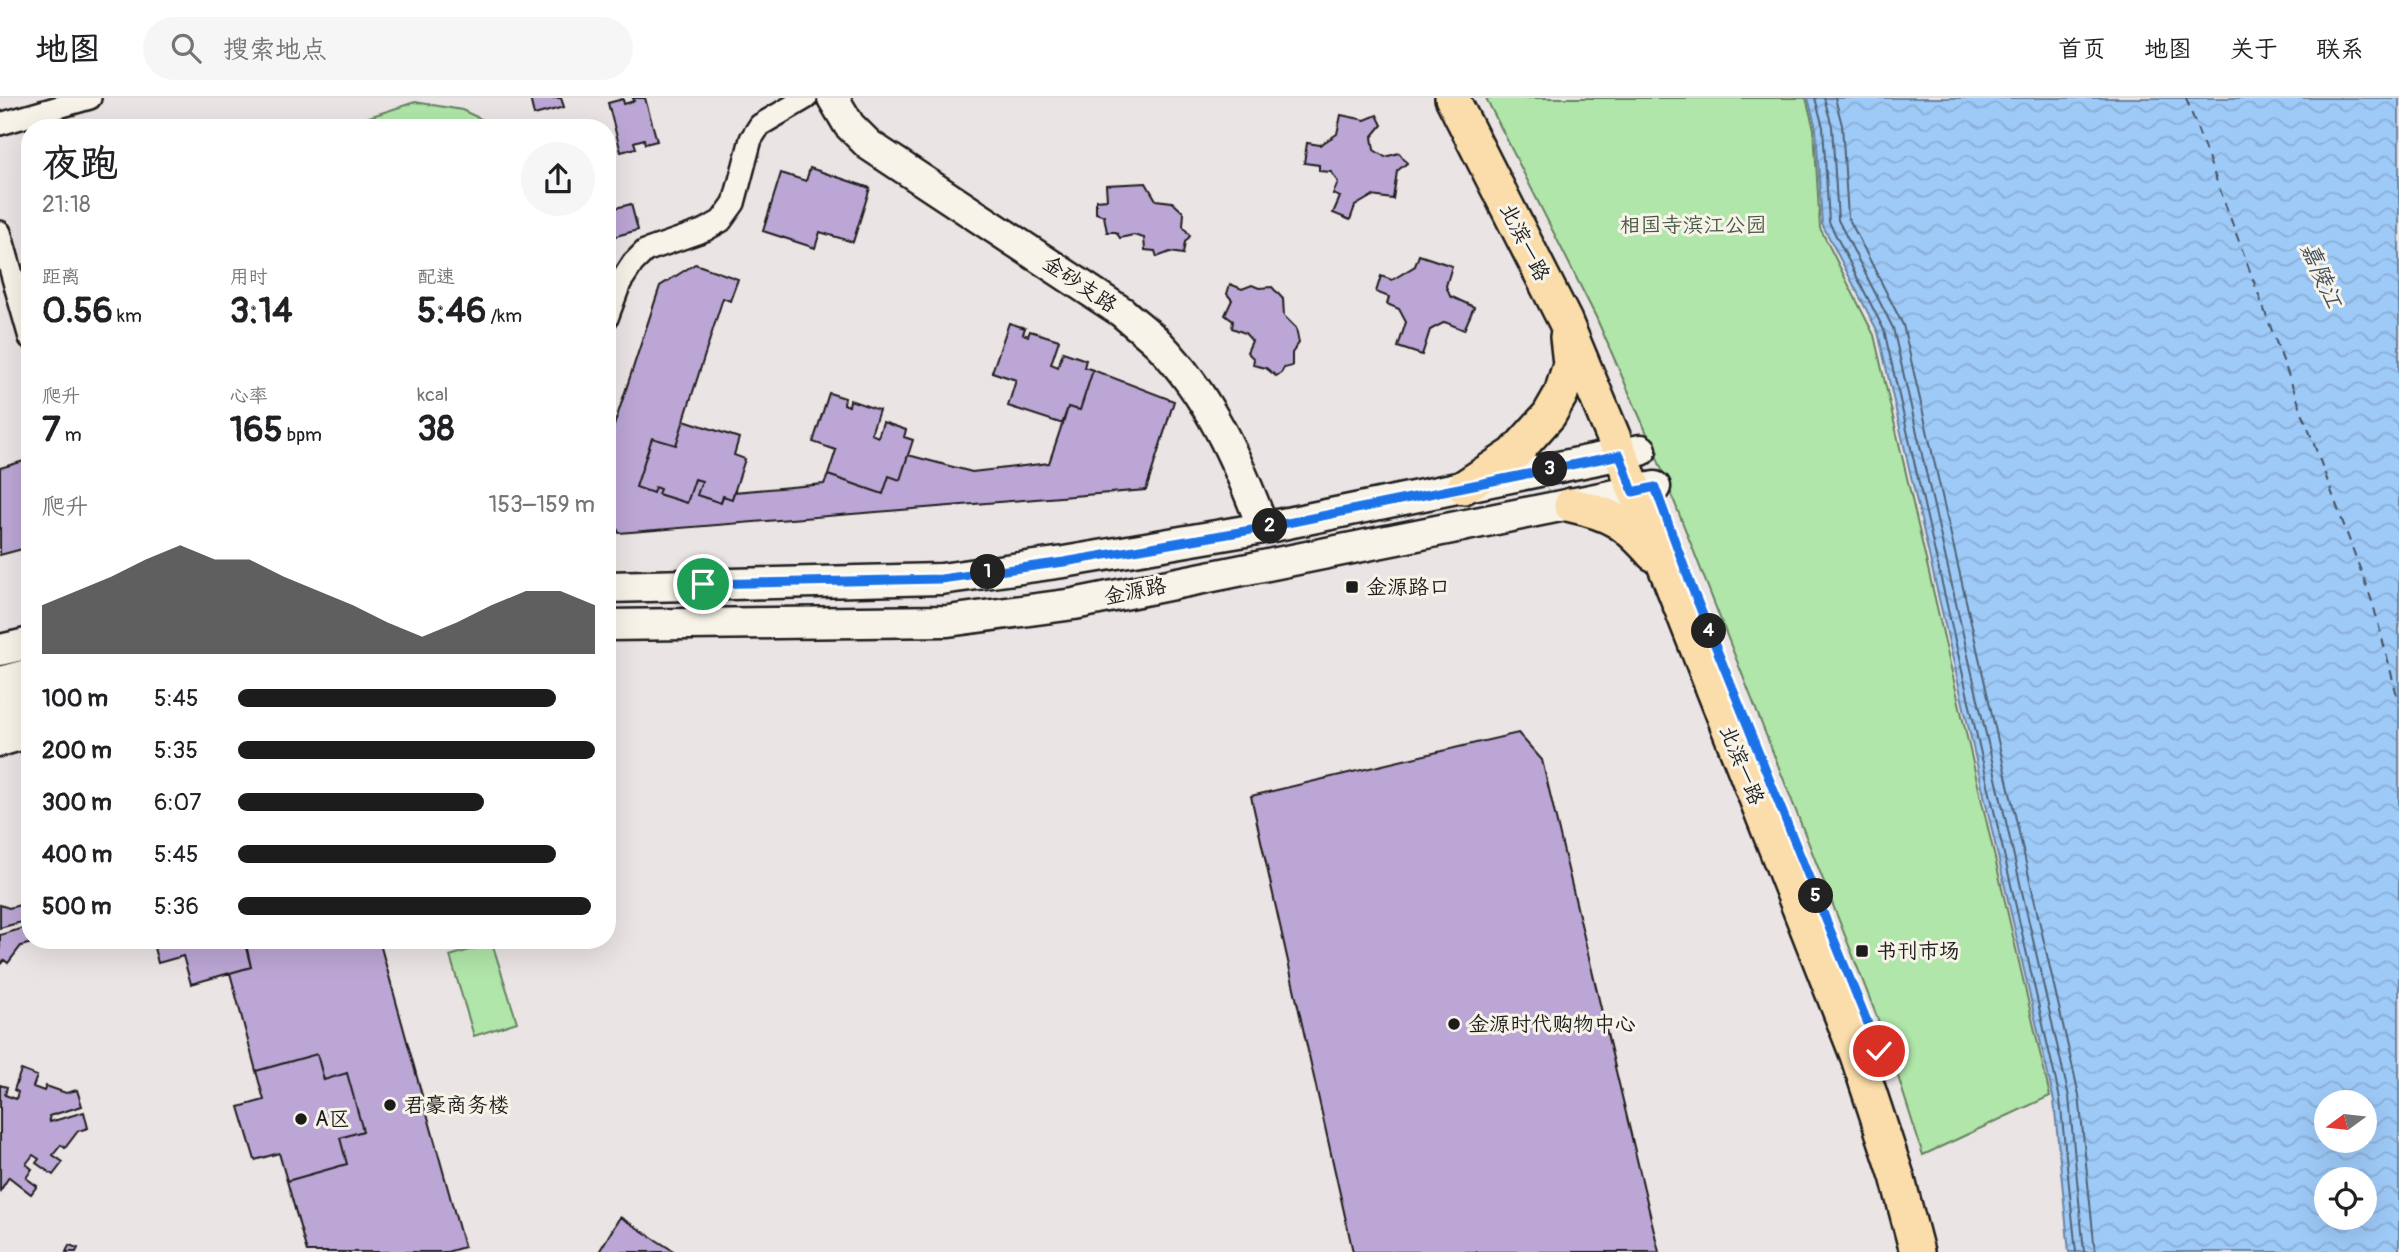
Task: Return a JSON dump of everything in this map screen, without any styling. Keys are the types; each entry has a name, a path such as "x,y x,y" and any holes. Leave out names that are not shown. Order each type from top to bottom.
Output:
{"main road":[{"name":"金砂支路","path":"833,98 849,125 869,145 1122,312 1158,343 1187,377 1215,421 1242,471 1263,528"},
{"name":"北滨一路","path":"1452,98 1631,452"},
{"name":"北滨一路","path":"1475,98 1584,315 1644,489 1662,564 1857,1055 1917,1252"},
{"path":"1464,487 1514,454 1549,415 1561,394 1570,364 1565,321"},
{"name":"金源路","path":"616,587 941,579 1064,562 1263,528 1631,452"},
{"path":"1464,487 1475,491 1482,502 1482,509 1476,519 1466,526"},
{"name":"金源路","path":"616,625 948,621 1074,604 1644,489"},
{"name":"北滨一路","path":"1644,489 1692,588 1879,1051 1918,1167 1941,1252"},
{"path":"1571,505 1600,511 1621,522 1662,564"},
{"path":"0,650 21,645"},
{"path":"0,682 21,676"},
{"path":"0,712 21,707"},
{"path":"0,741 21,735"}],"street":[{"path":"0,124 90,98"},
{"path":"616,294 633,263 645,251 705,230 721,221 734,204 751,139 760,125 806,98"},
{"path":"0,232 21,306"}],"green space":[{"name":"相国寺滨江公园","path":"1486,98 1806,98 1814,129 1820,228 1874,335 2050,1096 1923,1155 1888,1045 1652,445 1596,317"},
{"path":"415,102 462,110 481,119 363,119"},
{"path":"473,949 494,949 517,1022 474,1036 450,956"}],"water":[{"name":"嘉陵江","path":"1808,98 2399,98 2399,1252 2069,1252 2054,1101 1878,332 1822,224 1816,128"}],"building":[{"path":"530,98 561,98 564,107 534,115"},
{"path":"633,98 645,98 657,141 645,144 644,139 634,142 636,148 621,152 616,133 616,119 612,119 608,103 623,99 624,104 634,101"},
{"path":"1341,115 1365,120 1377,115 1382,125 1372,137 1374,150 1385,157 1399,153 1407,163 1397,171 1393,199 1372,196 1355,206 1350,220 1333,213 1340,197 1333,194 1338,182 1331,172 1319,171 1319,165 1304,163 1307,143 1320,145 1337,134"},
{"path":"810,168 870,188 853,242 820,232 815,248 763,231 781,173 806,181"},
{"path":"1146,183 1156,200 1172,202 1184,213 1183,226 1190,236 1185,242 1183,254 1170,252 1157,257 1155,251 1145,250 1144,238 1133,235 1120,238 1116,232 1107,232 1104,216 1096,213 1096,200 1107,199 1106,185"},
{"path":"631,204 638,230 616,236 616,208"},
{"path":"1419,255 1452,266 1446,286 1450,296 1474,307 1464,330 1445,322 1430,330 1422,355 1398,347 1406,322 1399,309 1387,304 1389,297 1376,292 1381,276 1392,280 1415,266"},
{"path":"695,264 738,279 730,301 723,298 676,445 652,438 636,487 653,493 655,487 660,489 658,494 687,503 695,479 702,481 697,495 721,503 723,496 732,499 734,492 824,484 828,475 883,494 889,476 900,480 908,455 972,472 1049,463 1068,407 1080,410 1093,370 1174,401 1146,490 619,533 616,526 616,420 660,286"},
{"path":"1230,284 1242,289 1252,285 1259,288 1272,287 1283,299 1284,316 1296,328 1299,343 1292,353 1292,366 1284,368 1276,376 1266,368 1253,365 1254,359 1247,352 1252,341 1245,333 1232,328 1233,321 1225,315 1232,300 1227,294"},
{"path":"1009,323 1025,328 1023,334 1028,336 1030,331 1059,340 1051,364 1058,367 1063,352 1086,360 1084,367 1093,370 1080,410 1068,407 1063,424 1008,406 1016,380 992,372"},
{"path":"829,393 845,398 844,404 849,406 850,400 879,410 871,434 878,437 883,422 906,430 904,437 913,440 900,480 889,476 883,494 828,475 836,450 813,442"},
{"path":"684,420 739,438 734,455 745,459 732,499 723,496 721,503 697,495 702,481 695,479 687,503 658,494 660,489 655,487 653,493 636,487 652,438 676,445"},
{"path":"21,462 21,549 0,555 0,468"},
{"name":"金源时代购物中心","path":"1518,733 1542,760 1659,1252 1353,1252 1251,796"},
{"path":"0,905 9,908 20,905 21,922 0,928"},
{"path":"21,929 21,946 8,963 4,960 0,965 0,935"},
{"path":"154,949 247,949 251,967 191,984 183,956 158,963"},
{"name":"君豪商务楼","path":"246,949 381,949 464,1247 447,1252 307,1252 287,1181 347,1164 340,1138 363,1131 347,1073 324,1080 317,1054 256,1071 230,973 251,967"},
{"name":"A区","path":"317,1054 324,1080 347,1073 363,1131 340,1138 347,1164 287,1181 279,1153 255,1160 239,1107 264,1100 256,1071"},
{"path":"21,1070 37,1076 33,1087 44,1091 46,1086 66,1093 77,1090 82,1106 49,1116 50,1122 84,1112 88,1128 78,1131 65,1148 61,1145 53,1155 63,1162 53,1175 36,1163 39,1159 33,1155 26,1164 32,1169 26,1178 37,1186 31,1194 9,1177 0,1191 0,1085 7,1087 5,1095 16,1099 18,1092 14,1090"},
{"path":"620,1217 675,1252 599,1252"},
{"path":"69,1245 78,1248 76,1252 66,1252"}],"ferry route":[{"path":"2186,98 2373,604 2399,703"}],"place":[{"name":"金源路口","path":"1352,587"},
{"name":"书刊市场","path":"1862,951"},
{"name":"金源时代购物中心","path":"1454,1024"},
{"name":"君豪商务楼","path":"390,1105"},
{"name":"A区","path":"301,1119"}],"route":[{"path":"703,584 941,579 1064,562 1263,528 1620,455 1633,492 1655,487 1692,588 1879,1051"}]}
